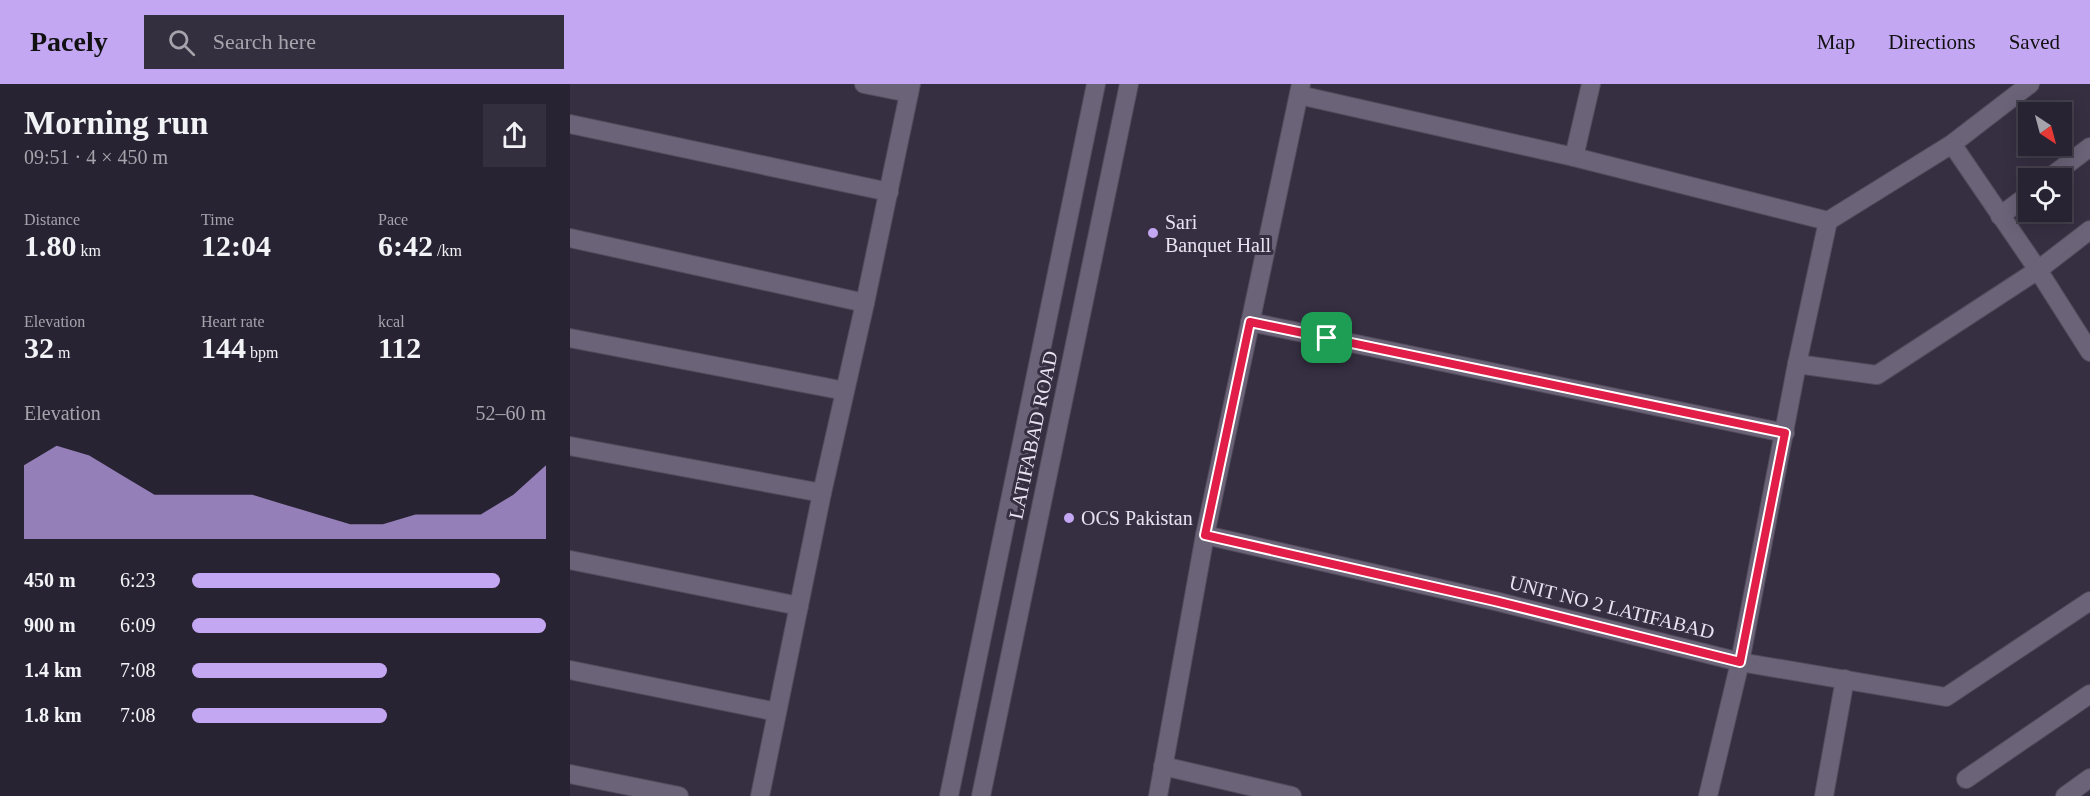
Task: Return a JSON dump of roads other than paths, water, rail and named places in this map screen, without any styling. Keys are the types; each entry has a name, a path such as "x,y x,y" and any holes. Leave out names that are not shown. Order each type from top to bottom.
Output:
{"street":[{"path":"760,796 822,493 910,88 864,84"},
{"name":"LATIFABAD ROAD","path":"948,796 1096,84"},
{"name":"LATIFABAD ROAD","path":"981,796 1129,84"},
{"path":"1574,157 1591,84"},
{"path":"1708,796 1740,662 1797,364 1828,221 1952,144 2030,84"},
{"path":"1158,796 1205,535 1300,90 1828,221"},
{"path":"570,124 889,192"},
{"path":"1952,144 2038,270 2090,352"},
{"path":"2062,168 2090,147"},
{"path":"1078,176 1110,182"},
{"path":"2000,216 2018,202"},
{"path":"1797,364 1877,375 2038,270 2090,230"},
{"path":"570,238 865,303"},
{"path":"2075,330 2090,319"},
{"path":"1250,322 1785,433"},
{"path":"570,338 845,391"},
{"path":"1034,387 1065,396"},
{"path":"570,446 822,493"},
{"name":"UNIT NO 2 LATIFABAD","path":"1205,535 1495,601 1740,662 1946,697 2088,606"},
{"path":"570,560 799,606"},
{"path":"570,670 777,712"},
{"path":"1824,796 1845,679"},
{"path":"1966,780 2090,694"},
{"path":"965,718 996,724"},
{"path":"1163,766 1292,796"},
{"path":"570,774 679,796"},
{"path":"2065,796 2090,778"}],"place":[{"name":"Sari Banquet Hall","path":"1153,233"},
{"name":"OCS Pakistan","path":"1069,518"}]}
